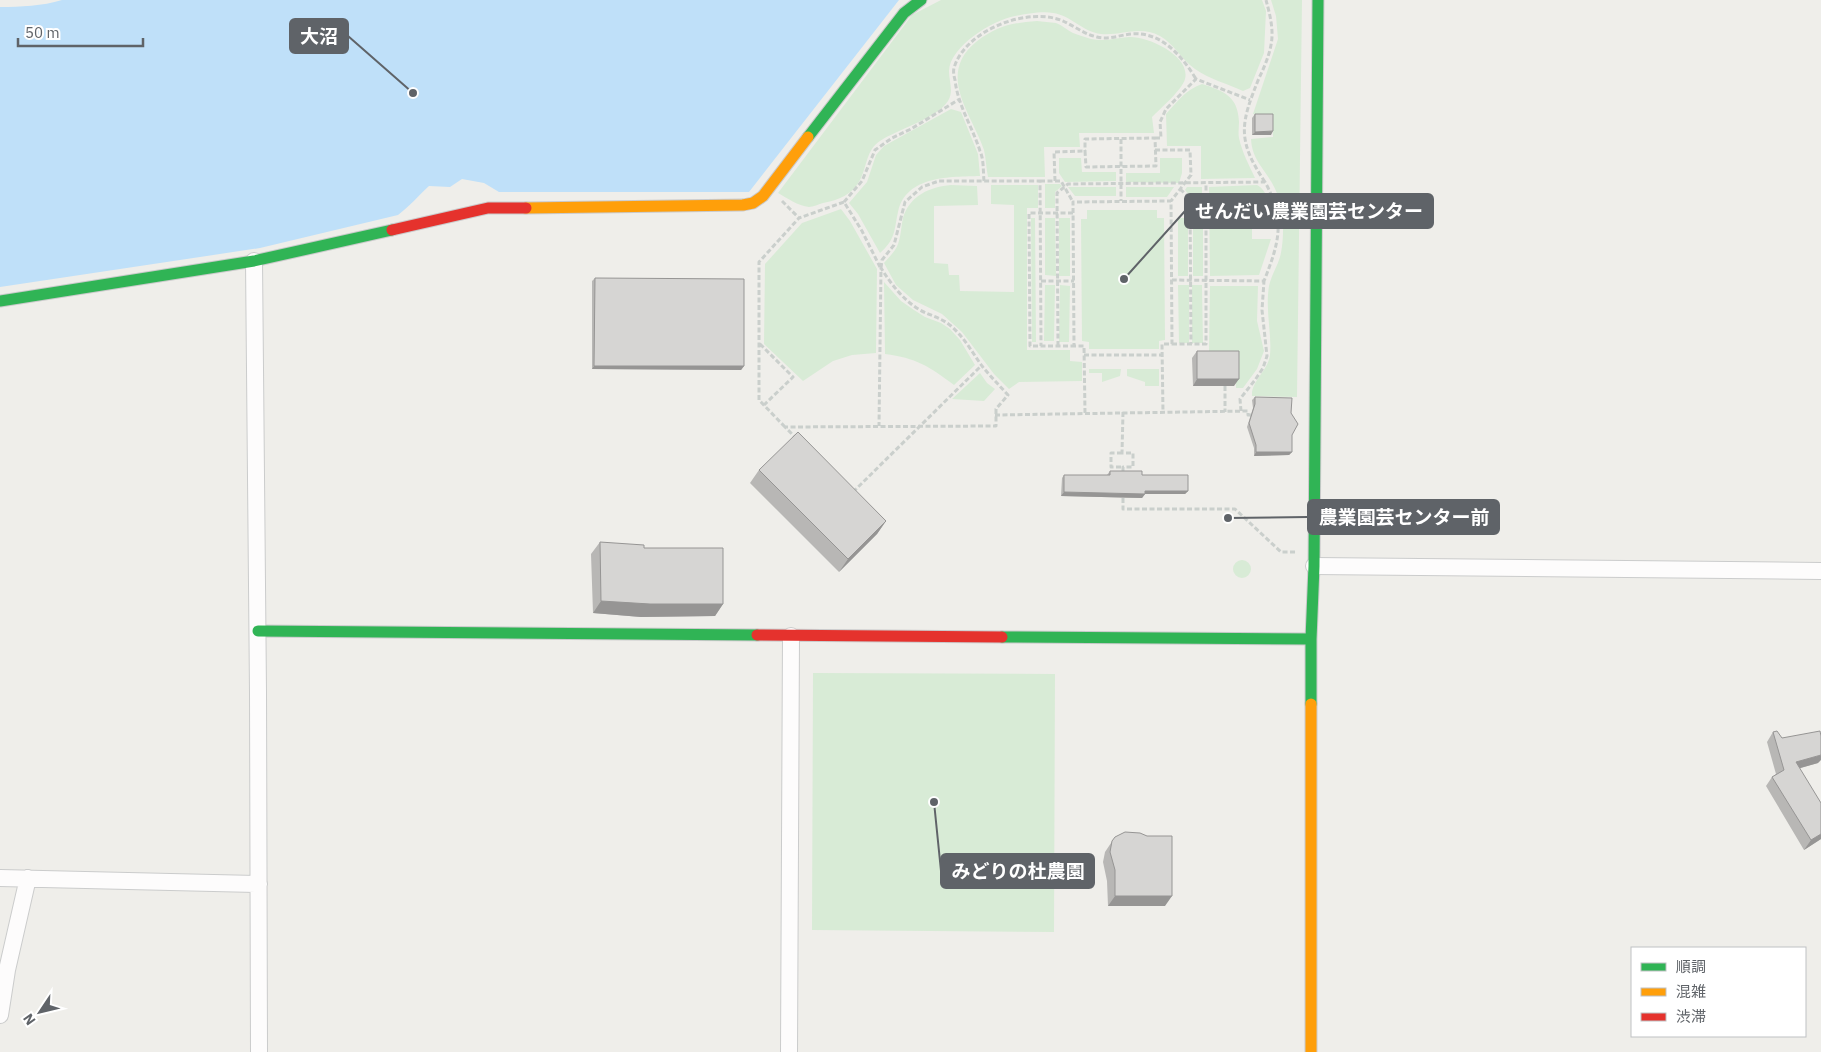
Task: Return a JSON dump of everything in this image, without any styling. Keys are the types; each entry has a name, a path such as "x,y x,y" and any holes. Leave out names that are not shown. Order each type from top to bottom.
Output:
{"street":[{"path":"0,301 254,261 488,208 743,205 753,203 763,196 904,13 921,0"},
{"path":"1311,1052 1311,639 1314,559 1318,0"},
{"path":"254,261 258,630 258,1052"},
{"path":"1314,559 1821,571"},
{"path":"258,630 1311,639"},
{"path":"789,1052 791,636"},
{"path":"0,878 258,884"},
{"path":"0,1015 4,970 28,878"}],"path":[{"path":"1240,411 1240,399 1263,368 1267,356 1262,310 1264,281 1276,248 1278,219 1273,196 1254,165 1245,141 1244,127 1246,111 1271,46 1270,16 1266,0"},
{"path":"984,181 981,151 958,100 954,70 972,42 984,31 1000,24 1036,16 1062,21 1097,37 1116,37 1132,34 1147,35 1156,38 1178,54 1196,78 1250,100"},
{"path":"1155,138 1156,166 1086,167 1085,139 1121,138 1155,138 1161,138 1160,122 1166,109 1196,78"},
{"path":"798,440 759,400 759,262 800,218 844,202 862,181 875,150 892,138 958,100"},
{"path":"1121,138 1121,201"},
{"path":"1155,150 1190,150 1191,175 1171,201 1172,344"},
{"path":"1055,181 1054,152 1085,151"},
{"path":"879,426 882,260 894,245 906,202 922,187 939,181 1061,181 1073,202 1074,346"},
{"path":"1040,181 1041,346"},
{"path":"1058,346 1057,193 1064,186 1068,184 1265,182"},
{"path":"1163,412 1162,344 1206,344 1206,184"},
{"path":"1180,188 1190,198 1191,344"},
{"path":"1073,202 1171,201"},
{"path":"785,427 996,426 996,409 1008,395 952,326 911,304 897,292 881,268 862,231 844,202"},
{"path":"1073,213 1029,213 1030,346 1084,346 1085,413"},
{"path":"1172,280 1264,281"},
{"path":"1041,281 1074,281"},
{"path":"759,343 792,377 764,405"},
{"path":"1084,355 1162,355"},
{"path":"845,487 852,494 982,365"},
{"path":"1225,386 1225,412"},
{"path":"995,415 1240,411 1248,411 1248,415 1251,415"},
{"path":"1122,453 1123,412"},
{"path":"1111,453 1122,453 1133,453 1133,467 1111,467 1111,453"},
{"path":"1123,467 1124,474"},
{"path":"1123,498 1123,508 1236,509 1281,552 1314,559"}],"green space":[{"path":"941,0 1262,0 1266,11 1264,53 1250,88 1243,91 1200,73 1165,39 1152,33 1138,31 1109,34 1094,33 1059,14 1049,12 1006,18 974,36 957,52 951,62 949,71 951,90 948,101 935,113 875,145 869,154 860,180 853,190 844,196 812,207 797,203 778,193 912,15"},
{"path":"1271,0 1302,0 1297,397 1252,396 1254,386 1269,361 1268,295 1270,282 1280,257 1283,237 1283,218 1279,200 1275,188 1253,152 1251,139 1273,137 1272,114 1253,114 1278,39 1276,16"},
{"path":"1037,21 1056,23 1073,33 1096,40 1129,37 1147,40 1175,55 1185,71 1185,79 1175,94 1152,117 1154,133 1079,133 1080,147 1044,147 1045,177 988,177 984,150 960,95 959,68 964,55 976,42 991,32 1012,24"},
{"path":"1202,84 1223,92 1233,100 1238,113 1240,143 1255,178 1201,179 1201,146 1167,146 1166,114 1186,93"},
{"path":"951,109 961,112 978,154 980,176 931,180 910,191 903,200 898,212 892,239 880,253 858,214 849,203 867,182 876,155 884,146"},
{"path":"1059,158 1081,158 1082,172 1116,172 1116,181 1065,182 1059,173"},
{"path":"1160,158 1182,158 1182,173 1179,183 1126,182 1126,173 1160,173"},
{"path":"1045,184 1060,184 1062,186 1055,192 1055,208 1045,208"},
{"path":"951,185 977,186 978,205 934,206 934,263 948,264 949,275 959,275 960,291 1014,292 1014,205 991,204 991,185 1038,185 1038,208 1027,208 1027,350 1070,350 1070,361 1082,362 1082,381 1019,382 1009,389 994,374 962,332 942,314 913,300 896,285 884,263 894,252 898,244 906,210 916,198 928,190"},
{"path":"1257,185 1265,192 1271,211 1272,223 1272,228 1252,228 1252,239 1271,239 1259,275 1210,276 1209,187"},
{"path":"1068,187 1116,187 1116,196 1075,196"},
{"path":"1126,187 1174,187 1167,197 1126,197"},
{"path":"1187,187 1202,187 1202,209 1192,209 1191,197 1185,190"},
{"path":"841,209 850,221 877,269 876,353 852,355 833,361 803,381 764,344 765,264 802,223"},
{"path":"1087,210 1157,210 1157,218 1164,218 1165,340 1159,341 1159,349 1089,349 1089,342 1082,341 1081,219 1087,219"},
{"path":"1031,218 1035,218 1036,342 1032,342"},
{"path":"1045,218 1055,218 1056,276 1045,275"},
{"path":"1059,218 1070,218 1070,276 1059,276"},
{"path":"1178,218 1188,218 1188,276 1178,276"},
{"path":"1193,218 1203,218 1203,276 1193,276"},
{"path":"884,282 901,301 925,317 941,323 950,329 960,340 975,365 954,385 922,364 885,354"},
{"path":"1045,285 1055,285 1054,341 1044,341"},
{"path":"1060,285 1070,286 1069,342 1059,342"},
{"path":"1178,285 1189,285 1189,343 1179,343"},
{"path":"1192,285 1202,285 1203,343 1192,343"},
{"path":"1210,286 1258,286 1257,321 1264,351 1257,369 1243,388 1236,388 1236,352 1209,351"},
{"path":"1089,369 1121,369 1120,376 1102,382 1102,373 1089,373"},
{"path":"1127,369 1159,369 1159,386 1145,386 1145,382 1127,376"},
{"path":"980,373 987,383 995,389 984,401 952,399"},
{"path":"1242,560 1248,563 1251,569 1248,575 1242,578 1236,575 1233,569 1236,563"},
{"path":"813,673 1055,674 1054,932 812,930"}],"water":[{"path":"62,0 899,0 749,192 499,192 484,183 462,179 450,187 429,186 398,215 260,248 0,287 0,7 31,6"}],"building":[{"path":"1255,114 1273,114 1273,131 1255,132"},
{"path":"595,278 744,279 744,366 594,366"},
{"path":"1197,351 1239,351 1239,379 1197,379"},
{"path":"1255,397 1292,398 1291,413 1298,424 1292,435 1292,452 1256,452 1256,445 1249,423 1255,404"},
{"path":"798,432 886,521 848,559 759,470"},
{"path":"1110,471 1142,471 1142,475 1188,475 1188,491 1145,491 1145,494 1064,492 1064,475 1110,475"},
{"path":"600,542 644,545 644,548 723,548 723,604 650,604 601,601"},
{"path":"1777,731 1782,738 1820,731 1821,755 1796,762 1821,803 1821,834 1811,840 1772,777 1784,770 1773,732"},
{"path":"1125,832 1140,833 1147,836 1172,836 1172,896 1115,896 1115,870 1110,852 1112,841 1115,837"}],"traffic: fast":[{"path":"808,137 904,13 921,0"},
{"path":"1311,704 1314,566 1318,0"},
{"path":"0,301 254,261 392,230"},
{"path":"258,631 757,635"},
{"path":"1002,637 1311,639"}],"traffic: slow":[{"path":"526,208 743,205 753,203 763,196 808,137"},
{"path":"1311,704 1311,1052"}],"traffic: jam":[{"path":"392,230 488,208 526,208"},
{"path":"757,635 1002,637"}],"place":[{"name":"大沼","path":"413,93"},
{"name":"せんだい農業園芸センター","path":"1124,279"},
{"name":"農業園芸センター前","path":"1228,518"},
{"name":"みどりの杜農園","path":"934,802"}]}
